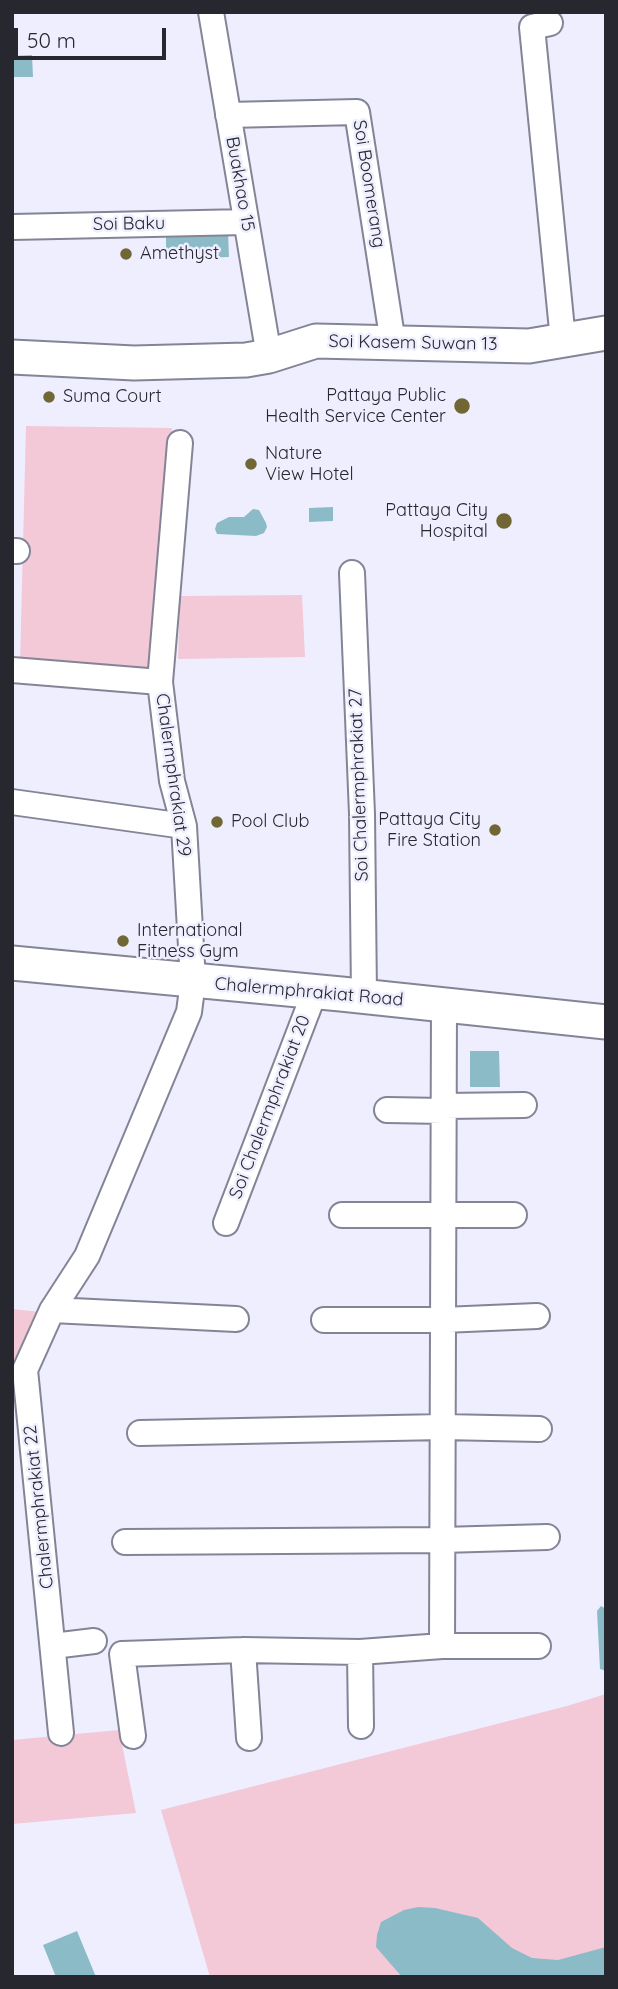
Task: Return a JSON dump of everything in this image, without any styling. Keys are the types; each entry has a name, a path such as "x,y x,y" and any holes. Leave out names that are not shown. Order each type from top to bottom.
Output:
{"main road":[{"name":"Soi Kasem Suwan 13","path":"12,357 134,363 246,360 269,356 316,341 529,346 606,334"},
{"name":"Chalermphrakiat Road","path":"12,963 606,1022"}],"street":[{"name":"Buakhao 15","path":"211,12 269,356"},
{"path":"550,23 532,27 563,340"},
{"name":"Soi Boomerang","path":"228,115 357,112 393,342"},
{"name":"Soi Baku","path":"12,227 246,222"},
{"name":"Chalermphrakiat 29","path":"180,443 159,682 172,781 184,826 193,981"},
{"name":"Soi Chalermphrakiat 27","path":"352,573 362,814 364,996"},
{"path":"12,670 159,682"},
{"path":"12,802 184,826"},
{"name":"Chalermphrakiat 22","path":"61,1733 25,1370 52,1310 87,1256 189,1012 193,981"},
{"name":"Soi Chalermphrakiat 20","path":"226,1223 315,991"},
{"path":"442,1646 444,1005"},
{"path":"387,1110 524,1105"},
{"path":"342,1215 514,1215"},
{"path":"52,1310 236,1319"},
{"path":"324,1320 443,1320 537,1316"},
{"path":"140,1433 443,1427 539,1429"},
{"path":"125,1542 547,1537"},
{"path":"53,1646 94,1641"},
{"path":"133,1736 122,1654 243,1650 360,1652 442,1646 537,1646"},
{"path":"243,1650 249,1738"},
{"path":"360,1652 361,1726"}],"shaded area":[{"path":"26,426 172,428 155,668 148,675 20,663"},
{"path":"302,595 305,657 178,659 180,596"},
{"path":"12,1309 41,1312 12,1363"},
{"path":"606,1694 606,1977 210,1977 161,1810"},
{"path":"119,1730 136,1813 12,1824 12,1740"}],"water":[{"path":"32,55 33,77 12,77 12,56"},
{"path":"228,232 229,257 166,259 166,234"},
{"path":"333,507 333,521 309,522 309,508"},
{"path":"253,509 259,510 266,523 264,533 256,536 217,534 217,523 229,517 244,517"},
{"path":"470,1051 499,1051 500,1087 470,1087"},
{"path":"601,1606 606,1609 606,1671 600,1669 597,1611"},
{"path":"418,1907 478,1918 512,1948 532,1958 558,1960 606,1947 606,1977 402,1977 376,1947 377,1935 381,1922 404,1910"},
{"path":"77,1931 96,1977 56,1977 43,1945"}],"place":[{"name":"Amethyst","path":"126,254"},
{"name":"Suma Court","path":"49,397"},
{"name":"Pattaya Public Health Service Center","path":"462,406"},
{"name":"Nature View Hotel","path":"251,464"},
{"name":"Pattaya City Hospital","path":"504,521"},
{"name":"Pool Club","path":"217,822"},
{"name":"Pattaya City Fire Station","path":"495,830"},
{"name":"International Fitness Gym","path":"123,941"}]}
